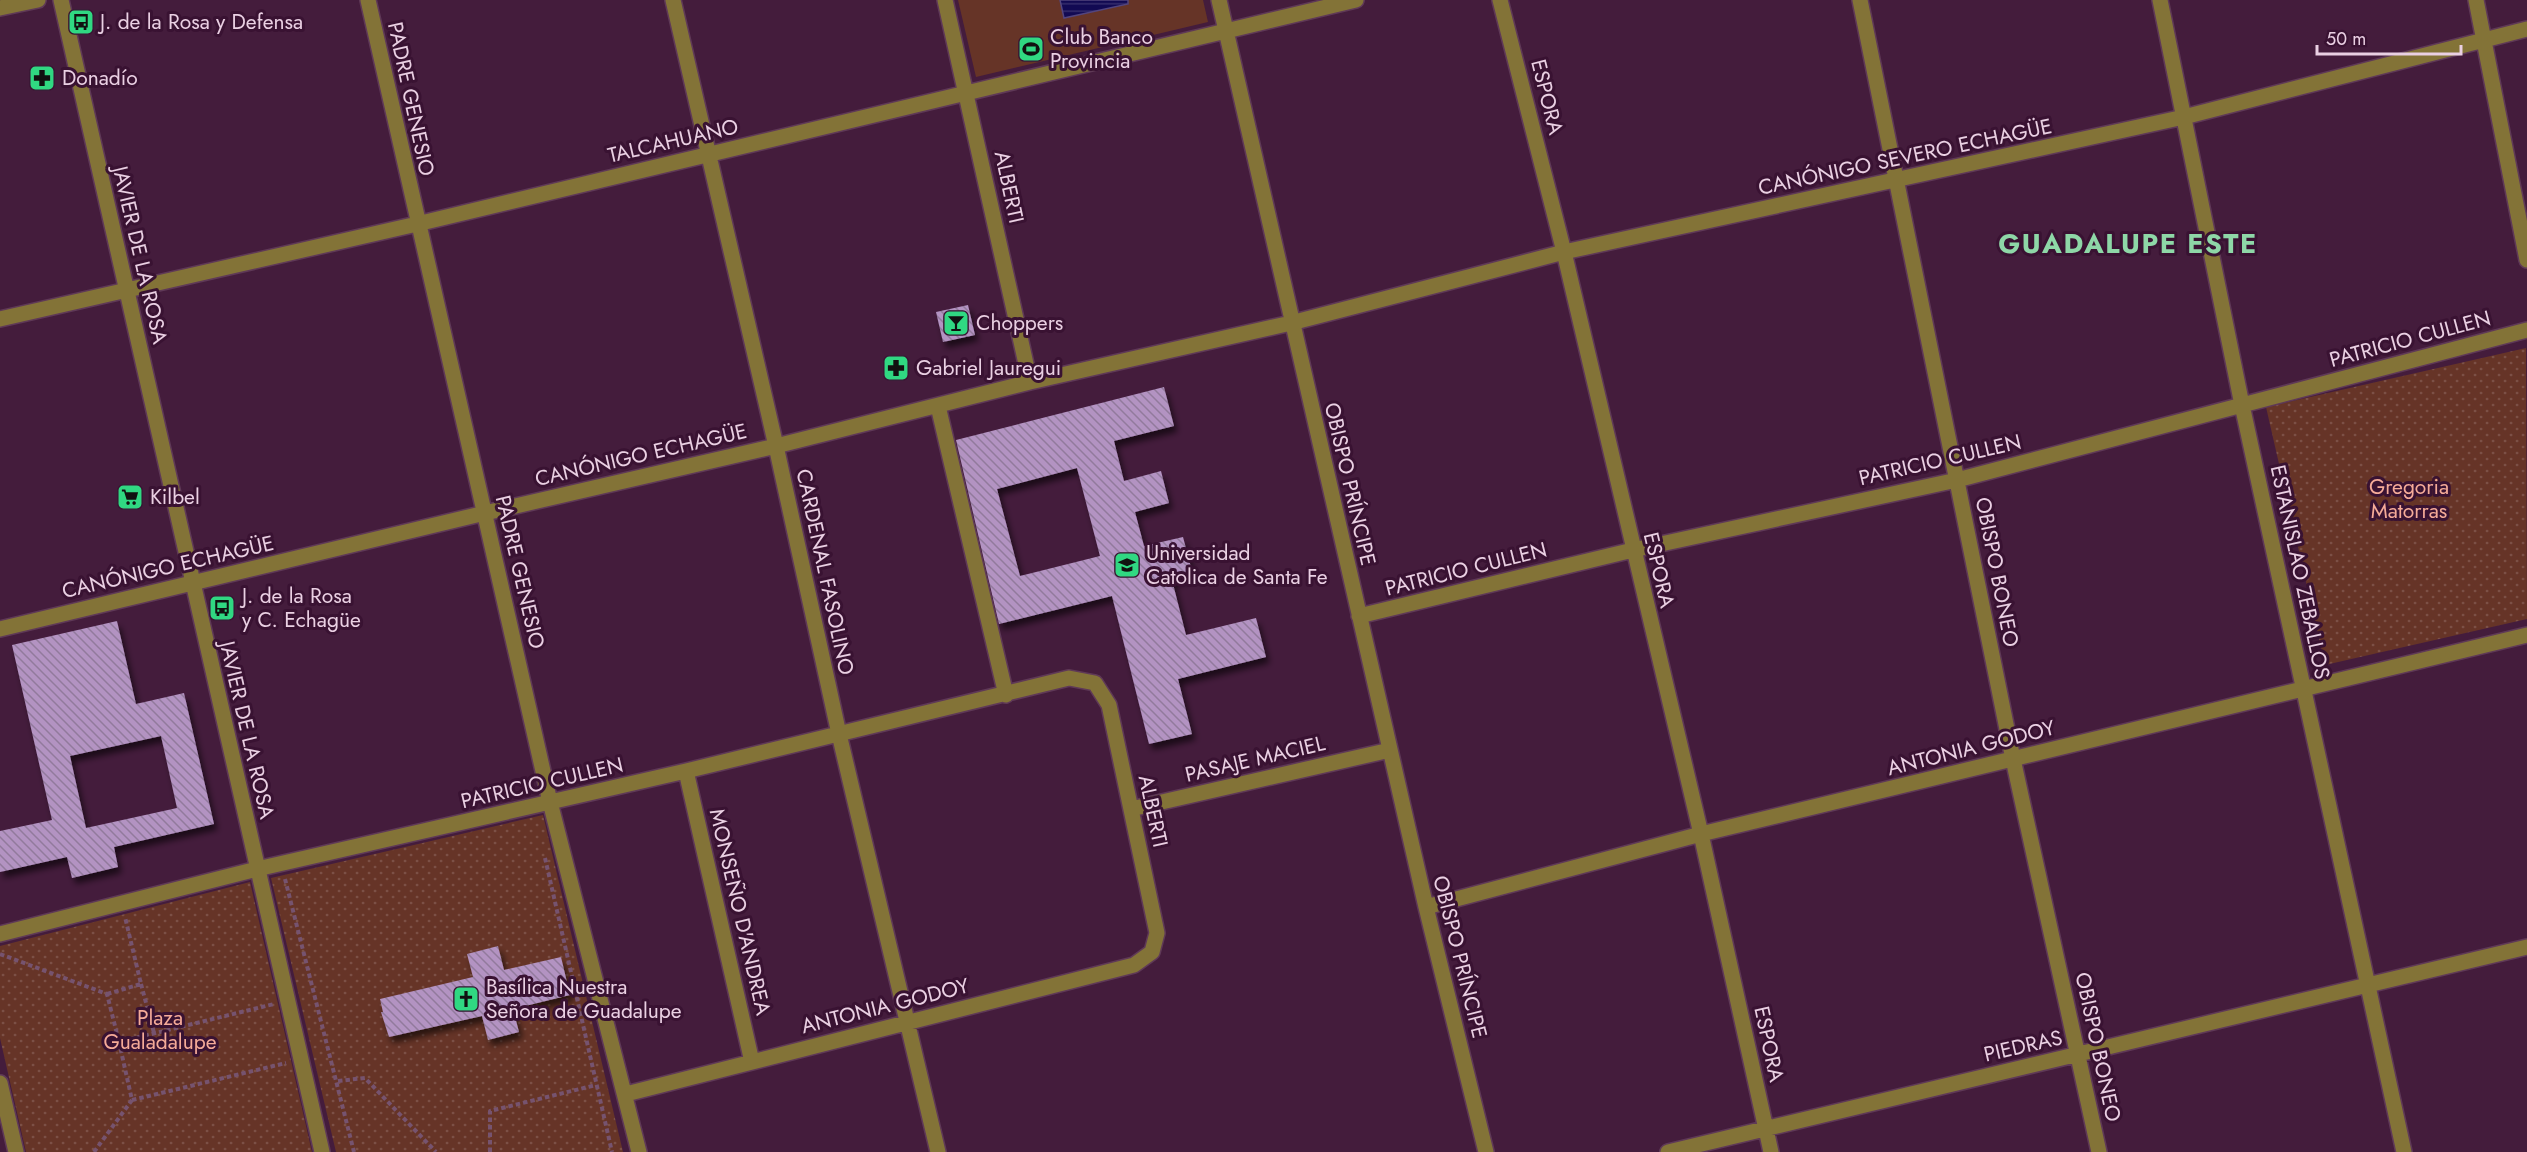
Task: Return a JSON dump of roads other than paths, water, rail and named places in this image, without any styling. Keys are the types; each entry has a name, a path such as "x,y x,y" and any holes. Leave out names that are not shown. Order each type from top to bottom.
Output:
{"street":[{"path":"0,8 38,0"},
{"name":"JAVIER DE LA ROSA","path":"61,0 322,1152"},
{"name":"PADRE GENESIO","path":"368,0 550,802 639,1152"},
{"name":"CARDENAL FASOLINO","path":"673,0 776,446 839,734 938,1152"},
{"name":"ALBERTI","path":"945,0 1030,382"},
{"name":"OBISPO PRÍNCIPE","path":"1219,0 1426,907 1486,1152"},
{"name":"TALCAHUANO","path":"0,319 417,224 1356,0"},
{"name":"ESPORA","path":"1500,0 1564,252 1701,834 1771,1152"},
{"name":"OBISPO BONEO","path":"1860,0 2013,759 2099,1152"},
{"name":"ESTANISLAO ZEBALLOS","path":"2160,0 2242,405 2403,1152"},
{"path":"2476,0 2527,260"},
{"name":"CANÓNIGO SEVERO ECHAGÜE","path":"1291,322 1564,252 2184,117 2527,29"},
{"name":"CANÓNIGO ECHAGÜE","path":"0,629 776,446 1030,382 1291,322"},
{"name":"PATRICIO CULLEN","path":"1359,616 1633,550 1957,480 2527,330"},
{"path":"938,406 1006,694"},
{"name":"ANTONIA GODOY","path":"1426,907 1701,834 2527,635"},
{"name":"PATRICIO CULLEN","path":"0,934 257,869 686,771 1069,678 1095,683"},
{"name":"ALBERTI","path":"1095,683 1109,705 1157,933 1152,952"},
{"name":"PASAJE MACIEL","path":"1131,809 1390,750"},
{"name":"MONSEÑO D'ANDREA","path":"686,771 752,1062"},
{"name":"PIEDRAS","path":"1668,1152 2527,947"},
{"name":"ANTONIA GODOY","path":"626,1094 1134,965 1152,952"},
{"path":"0,1083 16,1152"}],"place":[{"name":"J. de la Rosa y Defensa","path":"81,22"},
{"name":"Club Banco Provincia","path":"1031,49"},
{"name":"Donadío","path":"42,78"},
{"name":"Choppers","path":"956,323"},
{"name":"Gabriel Jauregui","path":"896,368"},
{"name":"Kilbel","path":"130,497"},
{"name":"Universidad Catolica de Santa Fe","path":"1127,565"},
{"name":"J. de la Rosa y C. Echagüe","path":"222,608"},
{"name":"Basílica Nuestra Señora de Guadalupe","path":"466,999"}],"district":[{"name":"GUADALUPE ESTE","path":"2128,243"}],"park label":[{"name":"Gregoria Matorras","path":"2409,499"},
{"name":"Plaza Gualadalupe","path":"160,1030"}]}
